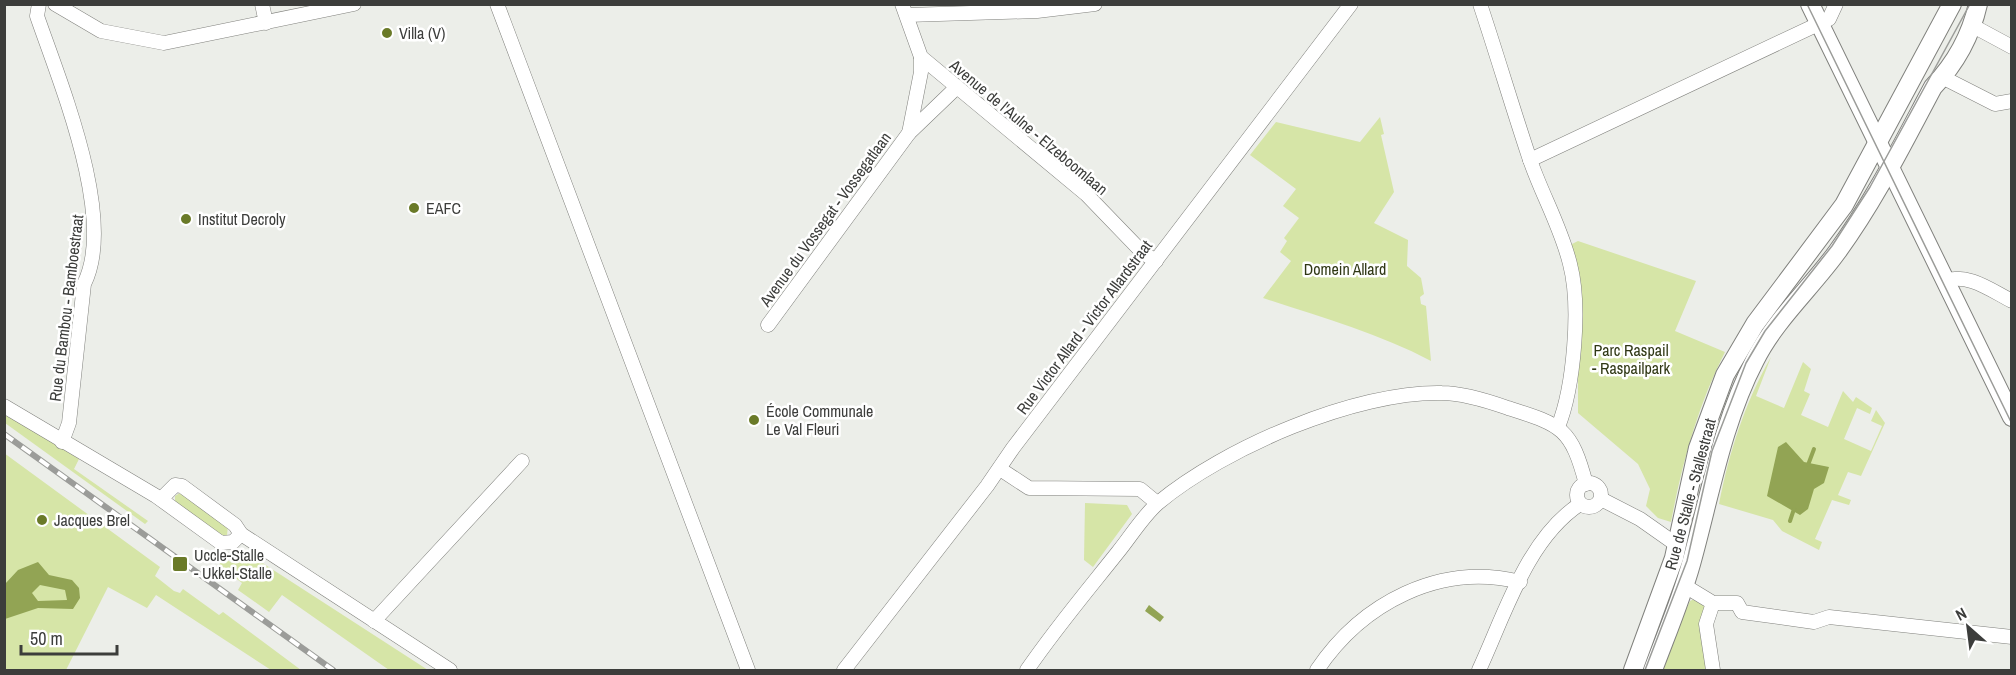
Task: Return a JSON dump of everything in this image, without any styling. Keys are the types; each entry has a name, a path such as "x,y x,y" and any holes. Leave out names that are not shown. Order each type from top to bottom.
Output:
{"main road":[{"path":"1810,4 2012,417"},
{"name":"Rue de Stalle - Stallestraat","path":"1633,670 1677,545 1698,448 1725,375 1755,324 1845,205 1952,4"},
{"name":"Rue de Stalle - Stallestraat","path":"1653,670 1685,586 1720,452 1744,383 1756,358 1771,333 1838,250 1868,207 1933,87 1942,77 1973,26 1978,4"}],"street":[{"name":"Rue du Bambou - Bamboestraat","path":"39,4 37,16 89,177 94,206 89,274 84,284 69,423 62,442"},
{"path":"55,4 101,31 164,43 354,4"},
{"path":"262,4 266,23"},
{"path":"497,4 748,670"},
{"path":"921,57 904,10 1037,11 1095,4"},
{"name":"Rue Victor Allard - Victor Allardstraat","path":"844,670 1000,469 1013,448 1352,4"},
{"path":"1480,4 1530,160 1563,239 1573,285 1572,368 1565,409 1558,427"},
{"path":"1530,160 1820,24 1829,19 1836,4"},
{"path":"1973,26 2012,47"},
{"name":"Avenue de l'Aulne - Elzeboomlaan","path":"921,57 1086,194 1143,253 1156,261"},
{"name":"Avenue du Vossegat - Vossegatlaan","path":"909,133 921,72 921,57"},
{"path":"1942,77 1995,104 2012,101"},
{"name":"Avenue du Vossegat - Vossegatlaan","path":"768,325 909,133 957,87"},
{"path":"1945,281 1956,277 1965,278 2012,301"},
{"path":"1027,670 1157,503 1245,448 1316,418 1379,399 1443,392 1493,403 1558,427 1578,455 1586,484"},
{"path":"4,406 161,499 221,543 233,542 241,534"},
{"path":"374,621 522,461"},
{"path":"1000,469 1029,488 1140,489 1157,503"},
{"path":"1586,484 1598,487 1601,499 1640,519 1677,545"},
{"path":"1581,504 1578,492 1586,484"},
{"path":"161,499 175,485 182,486 235,525 241,534 450,670"},
{"path":"1479,670 1533,551 1564,514 1581,504 1592,507 1601,499"},
{"path":"1317,670 1352,630 1396,595 1462,575 1493,576 1520,582"},
{"path":"1685,586 1713,603 1737,603 1742,612 1814,622 1829,617 2012,637"},
{"path":"1713,603 1706,624 1713,670"}],"green space":[{"name":"Domein Allard","path":"1380,117 1384,134 1381,135 1394,192 1374,223 1408,240 1407,266 1421,278 1424,294 1420,297 1421,304 1426,306 1431,361 1370,334 1263,298 1291,261 1280,252 1287,241 1284,238 1299,218 1283,206 1296,189 1250,155 1276,122 1360,142"},
{"name":"Parc Raspail - Raspailpark","path":"1578,241 1696,281 1675,331 1725,352 1715,372 1692,435 1671,522 1658,518 1646,506 1650,489 1638,464 1578,413 1578,354 1570,245"},
{"path":"1771,357 1756,396 1784,408 1803,362 1811,369 1804,391 1810,394 1801,415 1828,427 1843,391 1853,402 1856,397 1872,408 1870,414 1857,408 1844,439 1871,451 1882,426 1871,421 1876,410 1885,423 1861,476 1848,472 1838,495 1851,500 1849,505 1832,500 1815,539 1822,542 1819,550 1782,531 1773,520 1719,504 1739,428 1753,392"},
{"path":"5,413 79,459 74,469 148,521 145,524 5,423"},
{"path":"4,453 160,567 155,576 174,591 180,593 183,589 219,615 223,612 301,670 271,670 156,595 147,608 108,587 66,670 5,670"},
{"path":"180,493 228,526 227,535 221,536 175,502 175,496"},
{"path":"1085,503 1127,505 1132,514 1093,567 1084,560"},
{"path":"241,549 428,670 389,670 282,595 269,612 238,590 242,583 219,565 224,558 232,563"},
{"path":"1694,599 1706,607 1708,670 1659,670 1690,601"}],"shaded area":[{"path":"1786,442 1804,462 1829,467 1824,483 1814,489 1808,509 1800,515 1767,496 1778,447"},
{"path":"38,562 49,575 72,580 79,588 80,598 73,609 38,608 5,619 5,584 18,570","holes":["40,585 65,590 67,600 38,601 32,593"]},
{"path":"1149,605 1164,617 1160,622 1145,611"}],"waterway":[{"path":"1808,465 1814,449"},
{"path":"1790,521 1794,509"}],"tram line":[{"path":"1807,4 2012,424"},
{"path":"1645,670 1687,561 1712,451 1746,363 1765,331 1832,246 1870,187 1970,4"}],"railway":[{"path":"4,434 333,670"}],"place":[{"name":"Villa (V)","path":"387,33"},
{"name":"EAFC","path":"414,208"},
{"name":"Institut Decroly","path":"186,219"},
{"name":"École Communale Le Val Fleuri","path":"754,420"},
{"name":"Jacques Brel","path":"42,520"},
{"name":"Uccle-Stalle - Ukkel-Stalle","path":"180,564"}]}
